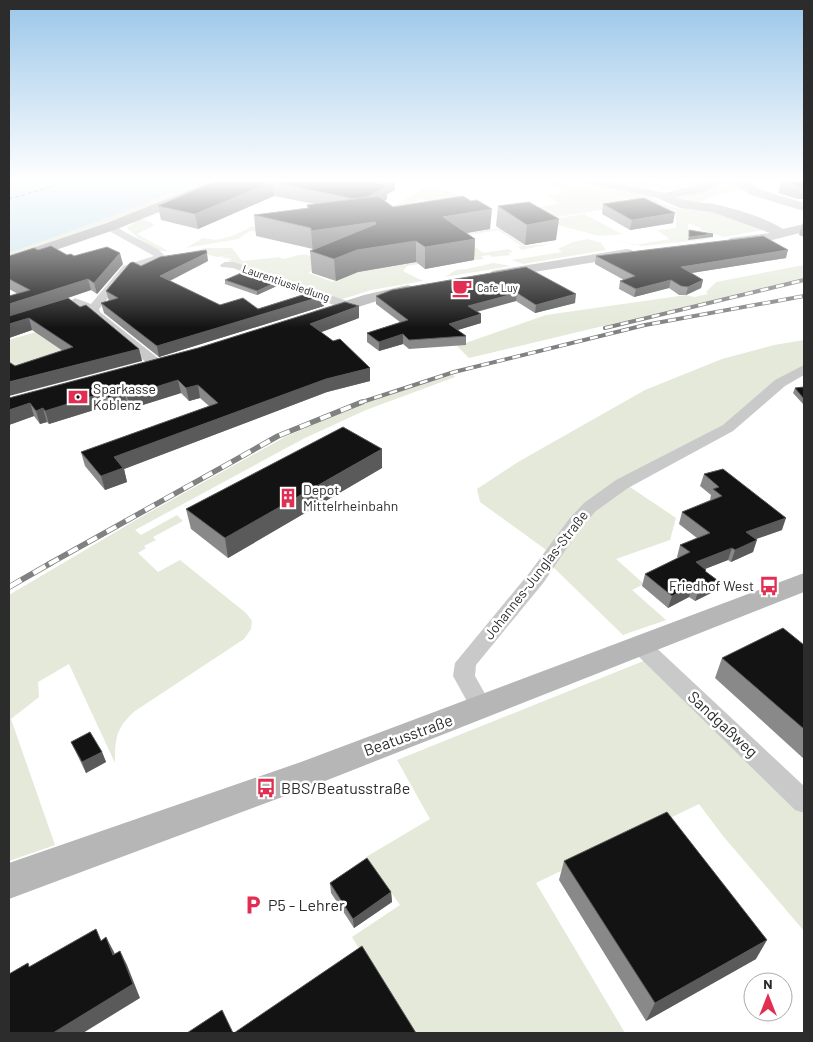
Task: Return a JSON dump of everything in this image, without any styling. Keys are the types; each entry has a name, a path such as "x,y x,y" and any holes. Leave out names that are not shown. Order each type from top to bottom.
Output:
{"main road":[{"path":"9,261 98,231"}],"street":[{"path":"93,309 127,268 160,257 135,240 116,231"},
{"path":"719,243 786,231"},
{"path":"481,277 568,261 640,252"},
{"name":"Laurentiussiedlung","path":"225,265 234,265 346,305"},
{"path":"305,319 377,296 425,287"},
{"path":"93,309 71,303 105,294"},
{"path":"93,309 95,314 158,365"},
{"path":"142,369 176,360"},
{"name":"Johannes-Junglas-Straße","path":"482,708 464,676 466,663 537,577 574,523 590,506 622,484 728,428 780,383 804,369"},
{"name":"Beatusstraße","path":"9,882 160,829 482,708 804,582"},
{"name":"Sandgaßweg","path":"641,646 804,802"}],"green space":[{"path":"72,231 85,231 9,257 9,253"},
{"path":"130,231 144,231 137,234 168,251 153,248"},
{"path":"243,231 260,231 262,232 250,231 238,239 186,248 203,238 216,240"},
{"path":"494,231 461,236 483,253 509,249 513,252 508,253 511,255 481,256 484,259 475,260 443,237"},
{"path":"499,231 508,231 505,233 525,246 549,244 522,250 518,247 522,246"},
{"path":"579,231 616,231 622,234 599,236"},
{"path":"658,231 694,231 707,239 643,246 637,245 670,239"},
{"path":"703,231 760,231 724,237"},
{"path":"588,239 601,243 606,250 523,264 512,260 562,252 558,249 573,242"},
{"path":"205,248 232,248 242,261 280,257 282,259 307,255 322,266 308,273 333,282 400,249 419,264 407,266 403,271 423,281 371,290 340,300 228,261 232,259 220,257 234,254 217,257 194,251"},
{"path":"493,263 511,266 445,277 456,270"},
{"path":"804,265 804,278 469,358 457,346 546,315 686,295 694,297 708,294 706,292 716,282"},
{"path":"36,332 64,351 9,368 9,340"},
{"path":"804,340 804,366 730,423 615,483 549,552 480,502 477,489 518,462 645,390 722,359 774,345"},
{"path":"453,375 455,377 366,410 305,438 135,530 141,535 177,515 183,521 153,537 156,540 144,546 146,548 138,553 158,572 180,560 246,613 252,621 251,629 244,639 135,711 120,728 115,747 115,763 69,664 38,682 39,697 11,719 55,845 9,861 9,595 141,517 285,437 351,408 419,384"},
{"path":"627,485 676,518 670,540 616,559 644,584 632,590 666,620 623,635 552,566 575,528"},
{"path":"646,660 804,814 804,931 723,836 699,804 536,883 625,1033 410,1033 352,937 400,905 366,857 430,819 397,760"}],"water":[{"path":"9,231 72,231 9,253"}],"building":[{"path":"360,231 463,231 475,239 425,247 416,241 357,250 334,259 310,251"},
{"path":"689,231 713,234 689,237"},
{"path":"763,236 788,250 681,267 703,280 688,287 681,286 671,280 636,289 620,281 635,276 596,256"},
{"path":"51,246 67,255 71,254 74,256 107,247 120,253 94,283 88,279 9,304 9,296 30,290 9,279 9,256 34,248 38,250"},
{"path":"206,250 207,253 160,276 220,305 243,298 258,309 312,292 323,296 157,346 101,303 118,298 106,291 130,263 133,262 141,266 160,257"},
{"path":"526,267 576,294 536,305 517,293 468,306 481,314 449,324 466,336 409,340 403,334 379,342 367,333 408,320 376,296 392,290"},
{"path":"246,271 277,282 257,291 225,280"},
{"path":"68,298 80,307 86,305 139,349 9,382 9,362 15,366 73,347 29,318 9,324 9,316"},
{"path":"345,302 359,306 310,324 333,341 340,339 370,368 326,379 114,457 123,468 101,476 81,452 218,403 198,385 186,388 178,380 127,396 124,393 109,398 103,393 45,411 43,408 36,411 30,403 9,410 9,398 198,348"},
{"path":"804,387 804,399 795,388"},
{"path":"343,427 382,449 225,538 186,509"},
{"path":"723,469 786,518 746,532 757,540 735,550 732,548 696,562 717,580 699,589 693,585 672,596 645,574 690,552 680,545 710,533 682,512 722,496 713,489 719,487 704,474"},
{"path":"783,628 804,645 804,729 722,658"},
{"path":"90,732 102,752 82,762 71,742"},
{"path":"667,812 767,940 655,1003 564,861"},
{"path":"367,858 391,892 353,919 330,883"},
{"path":"96,929 101,941 106,937 113,955 120,951 133,984 53,1033 9,1033 9,974 28,963 29,967"},
{"path":"362,946 416,1033 234,1033"},
{"path":"222,1010 233,1033 187,1033"}],"railway":[{"path":"605,328 804,280"},
{"path":"362,402 454,372 645,325 804,296"},
{"path":"49,564 278,436 362,402"},
{"path":"9,587 51,563"}],"place":[{"name":"Cafe Luy","path":"462,288"},
{"name":"Sparkasse Koblenz","path":"78,397"},
{"name":"Depot Mittelrheinbahn","path":"288,498"},
{"name":"Friedhof West","path":"769,586"},
{"name":"BBS/Beatusstraße","path":"266,788"},
{"name":"P5 - Lehrer","path":"253,905"}]}
